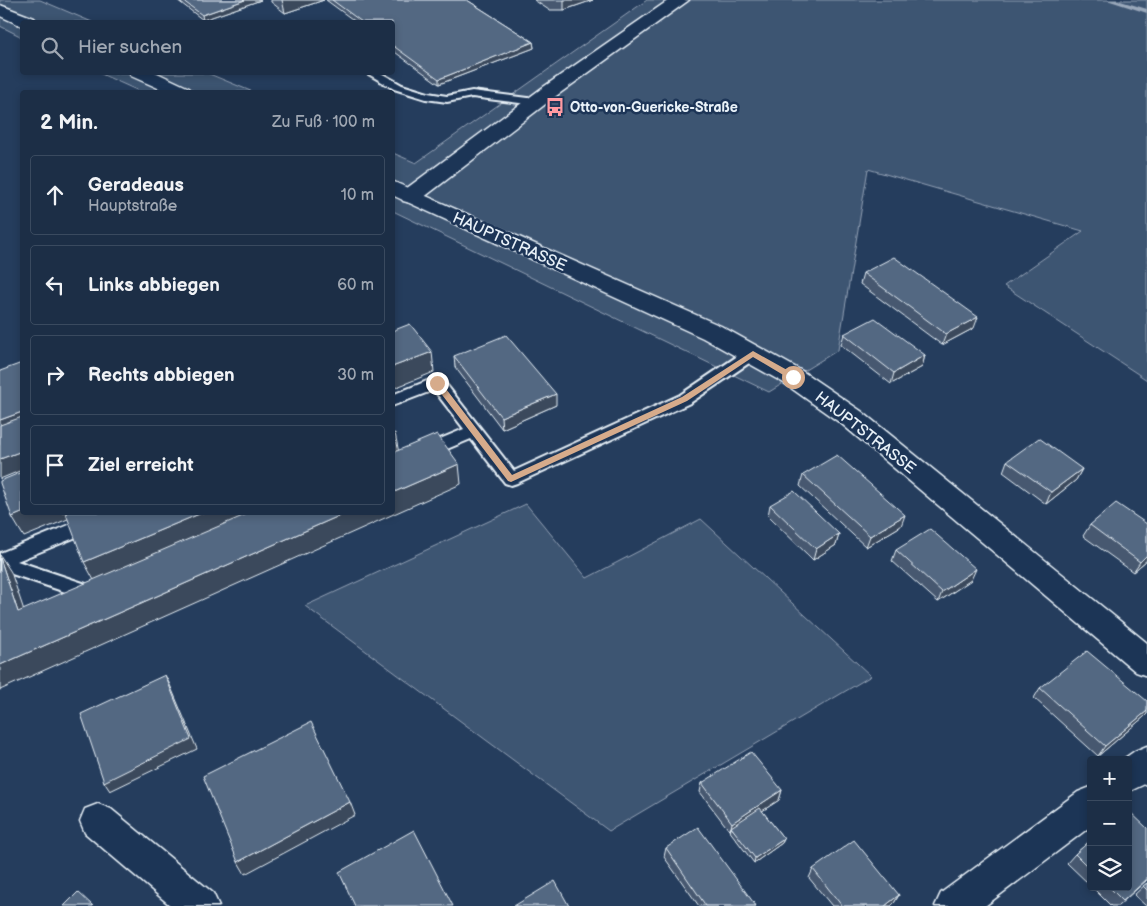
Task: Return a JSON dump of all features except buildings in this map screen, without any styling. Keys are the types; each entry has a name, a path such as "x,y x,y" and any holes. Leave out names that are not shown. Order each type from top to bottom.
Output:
{"main road":[{"path":"402,192 535,102 680,0"},
{"path":"0,10 23,20"},
{"path":"145,75 178,90"},
{"name":"HAUPTSTRASSE","path":"402,192 712,332 800,381 846,414 1147,662"},
{"path":"1132,773 1147,762"},
{"path":"954,906 1087,807"},
{"path":"98,821 200,906"}],"lane":[{"path":"376,75 398,87 426,96 447,98 472,94 535,102"},
{"path":"395,400 437,383 511,479 684,399 753,354"},
{"path":"395,465 474,431"},
{"path":"0,562 113,515"},
{"path":"0,562 93,595 112,587"}],"shaded area":[{"path":"0,0 40,0 87,20 20,20 20,36 0,26"},
{"path":"647,0 1147,0 1147,380 1004,286 1083,231 868,169 838,350 769,392 395,212 395,154 416,163"},
{"path":"103,75 212,75 248,90 137,90"},
{"path":"526,504 587,578 701,519 871,676 609,831 305,606"}],"waterway":[{"path":"1110,0 1147,11"}],"place":[{"name":"Otto-von-Guericke-Straße","path":"555,107"}],"route":[{"path":"437,383 511,479 684,399 753,354 793,377"}]}
